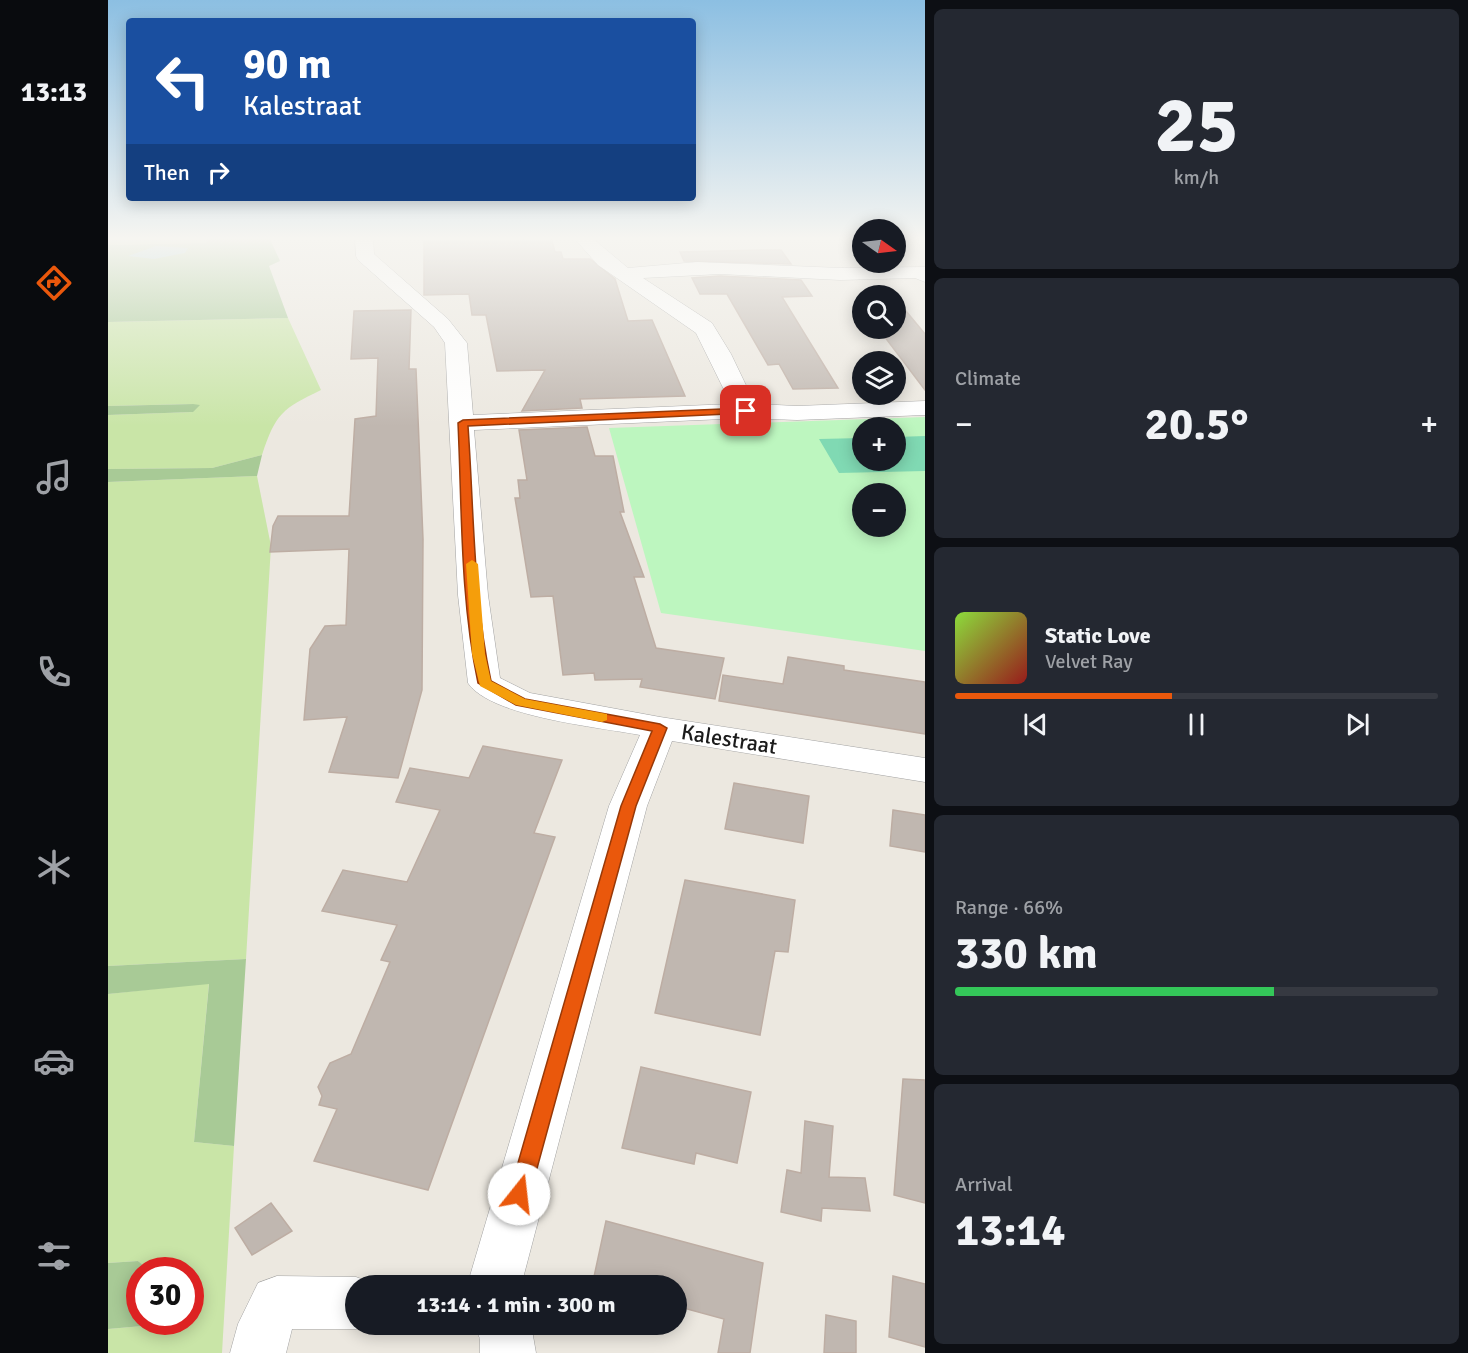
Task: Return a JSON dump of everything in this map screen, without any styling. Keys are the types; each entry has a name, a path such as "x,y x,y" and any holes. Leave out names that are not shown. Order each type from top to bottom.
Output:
{"street":[{"name":"Kalestraat","path":"415,300 441,323 456,343 473,595 479,654 485,683 521,702 660,728 925,770"},
{"path":"665,300 706,329 746,411"},
{"path":"463,423 746,411 797,413 925,408"},
{"path":"497,1275 628,806 660,728"},
{"path":"258,1353 265,1324 277,1302 345,1303"},
{"path":"507,1335 508,1353"}],"green space":[{"path":"108,300 281,300 288,318 108,322"},
{"path":"288,318 321,390 297,402 282,414 272,430 262,455 212,468 108,469 108,415 193,412 193,404 108,406 108,322"},
{"path":"200,405 193,412 108,415 108,406"},
{"path":"925,417 925,651 661,613 609,428 852,420 852,471 906,471 906,418"},
{"path":"925,436 925,471 839,473 819,439 852,438 852,471 906,471 906,437"},
{"path":"262,455 257,476 108,482 108,469 212,468"},
{"path":"257,476 271,546 246,959 108,966 108,482"},
{"path":"246,959 234,1146 194,1142 209,984 108,994 108,966"},
{"path":"209,983 194,1142 234,1146 222,1353 108,1353 108,1329 126,1327 126,1335 204,1335 204,1257 126,1257 126,1262 108,1263 108,994"},
{"path":"126,1262 126,1327 108,1329 108,1263"}],"building":[{"path":"470,300 622,300 628,321 652,320 685,396 580,399 582,408 522,411 545,370 497,371 486,315 472,315"},
{"path":"731,300 784,300 838,388 793,389 779,364 768,365"},
{"path":"411,310 409,369 416,369 423,539 422,690 398,778 329,772 347,717 304,720 310,649 325,626 346,625 349,549 270,552 273,526 278,516 349,516 355,419 376,416 378,358 351,359 354,311"},
{"path":"906,311 925,334 925,390 906,365 906,351 895,351 886,339 906,339"},
{"path":"587,427 595,456 613,456 624,512 620,512 644,577 634,577 656,648 724,658 715,699 640,687 642,679 595,680 594,673 563,675 553,596 531,597 515,498 520,498 518,480 527,480 519,430"},
{"path":"788,657 844,666 844,670 925,682 925,734 719,701 723,675 783,684"},
{"path":"483,746 562,760 534,833 555,837 428,1190 314,1161 337,1109 319,1105 322,1096 318,1087 330,1063 351,1054 390,962 381,960 397,925 322,911 343,870 407,882 440,810 396,802 410,768 469,778"},
{"path":"734,783 809,796 803,843 725,829"},
{"path":"893,810 925,815 925,852 890,846"},
{"path":"685,880 795,900 788,952 775,951 760,1035 655,1013"},
{"path":"641,1067 751,1092 737,1163 696,1153 694,1164 622,1148"},
{"path":"903,1079 925,1080 925,1203 894,1195"},
{"path":"805,1121 833,1126 829,1177 865,1178 870,1211 822,1208 821,1221 781,1212 787,1170 801,1173"},
{"path":"271,1203 292,1231 252,1255 235,1228"},
{"path":"606,1221 763,1263 750,1353 718,1353 724,1319 687,1309 687,1275 594,1275"},
{"path":"893,1276 925,1284 925,1347 889,1337"},
{"path":"826,1315 856,1321 856,1353 824,1353"}],"slow traffic":[{"path":"472,564 479,654 485,683 521,702 602,717"}],"route":[{"path":"519,1194 628,806 660,728 521,702 485,683 479,654 473,595 463,423 726,414 746,411"}]}
